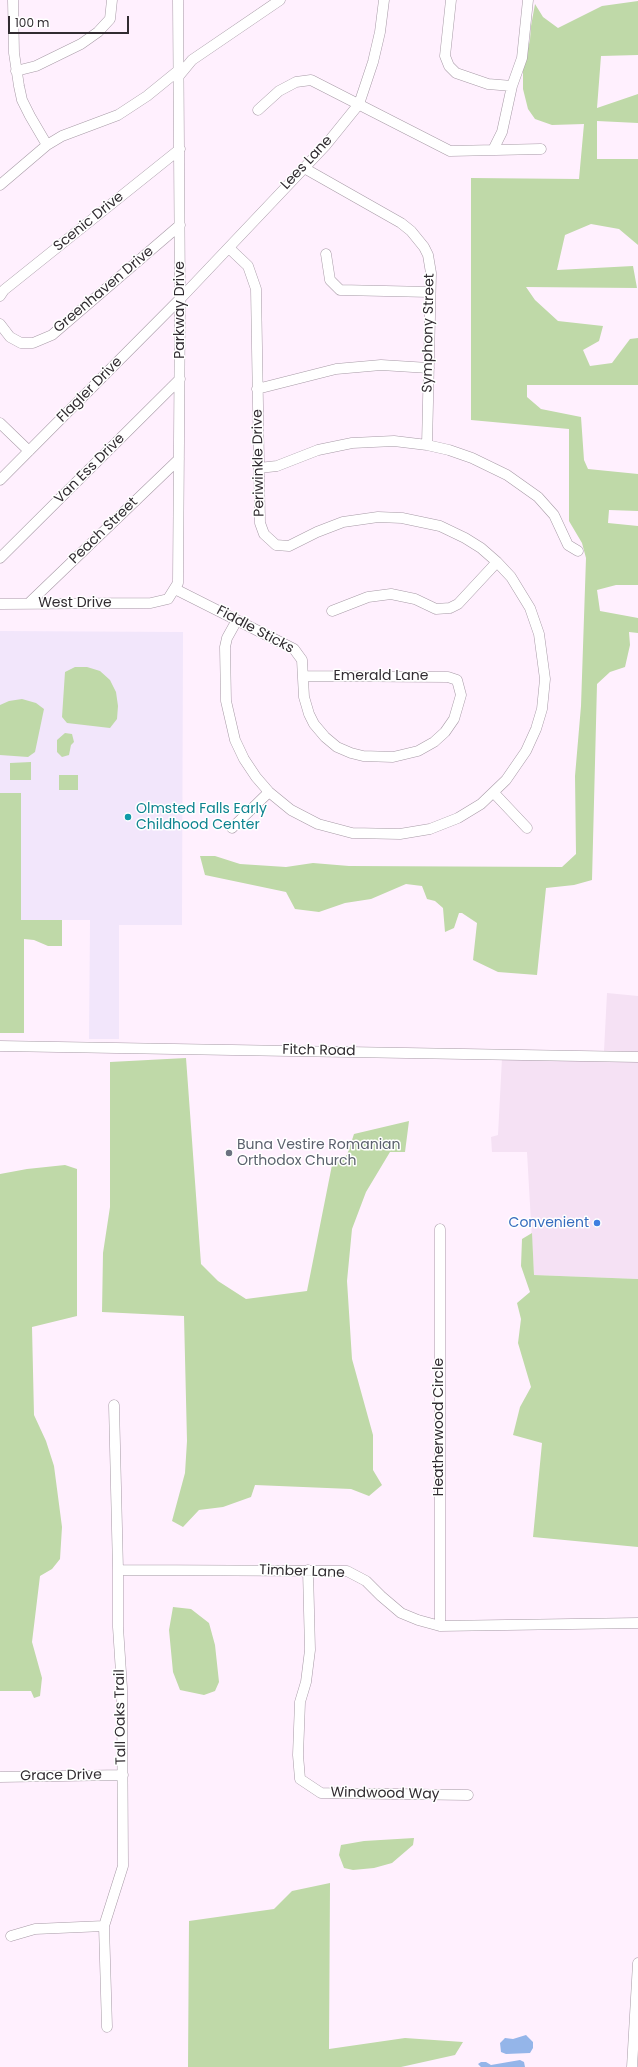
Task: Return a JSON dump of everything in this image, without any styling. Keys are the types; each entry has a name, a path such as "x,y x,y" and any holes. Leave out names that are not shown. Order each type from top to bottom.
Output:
{"street":[{"path":"13,0 14,53 22,100 48,145"},
{"path":"16,71 36,66 75,48 98,32 110,19 112,0"},
{"name":"Parkway Drive","path":"175,589 178,583 180,379 180,149 178,0"},
{"path":"0,185 48,145 62,136 118,115 179,74 192,60 280,0"},
{"name":"Lees Lane","path":"180,299 325,146 359,104 373,62 384,0"},
{"path":"451,0 445,56 449,66 456,73 488,84 512,86"},
{"path":"493,150 502,132 512,86 522,58 528,0"},
{"path":"258,110 279,91 296,82 312,80 450,151 541,149"},
{"name":"Scenic Drive","path":"0,296 10,285 180,149"},
{"name":"Symphony Street","path":"304,168 390,216 412,231 424,247 428,256 431,273 427,445"},
{"name":"Greenhaven Drive","path":"1,327 20,343 33,343 52,335 180,225"},
{"name":"Periwinkle Drive","path":"229,248 248,266 256,288 259,468 261,527 264,534 276,545 293,545 326,528 357,519 378,517 402,518 427,522 453,532 481,548 511,577 530,608 542,647 545,679 542,709 531,740 517,766 494,793 463,815 435,827 400,834 373,835 352,833 318,824 291,810 269,792 256,777 244,759 230,723 226,702 227,638 237,620"},
{"path":"326,254 330,280 340,290 430,292"},
{"name":"Flagler Drive","path":"0,480 180,299"},
{"path":"258,389 308,375 344,368 381,365 429,368"},
{"name":"Van Ess Drive","path":"0,558 180,379"},
{"path":"0,423 29,451"},
{"path":"259,468 277,466 318,450 352,443 394,441 427,445 472,458 507,475 527,489 548,507 559,524 564,540 572,549 578,551"},
{"name":"Peach Street","path":"30,604 179,459"},
{"path":"332,611 368,597 391,594 415,599 436,609 450,608 458,604 497,562"},
{"name":"West Drive","path":"0,604 150,603 168,599 175,589"},
{"name":"Fiddle Sticks","path":"175,589 294,649 302,660 304,697 308,714 325,737 337,747 351,753 375,757 393,757 410,754 434,742 445,732 454,719 460,702 460,689 457,680"},
{"name":"Emerald Lane","path":"304,676 441,677 457,680"},
{"path":"232,828 269,792"},
{"path":"494,793 527,828"},
{"name":"Fitch Road","path":"0,1046 638,1057"},
{"name":"Heatherwood Circle","path":"440,1229 440,1626"},
{"name":"Tall Oaks Trail","path":"107,2027 104,1926 123,1866 122,1688 118,1627 114,1405"},
{"name":"Timber Lane","path":"118,1570 347,1571 366,1581 401,1612 418,1620 440,1626 638,1623"},
{"name":"Windwood Way","path":"308,1570 310,1650 306,1682 300,1702 298,1755 300,1779 321,1792 468,1795"},
{"name":"Grace Drive","path":"0,1777 123,1775"},
{"path":"11,1936 35,1929 104,1926"},
{"path":"632,2067 638,1963"}],"shaded area":[{"path":"0,631 183,632 182,925 119,925 119,1039 89,1039 90,920 21,920 21,794 0,793"},
{"path":"607,993 638,996 638,1052 604,1051"},
{"path":"502,1058 638,1060 638,1279 534,1275 527,1152 492,1152 491,1137 498,1135"}],"green space":[{"path":"638,1 638,55 601,56 597,108 638,94 638,123 597,121 597,159 638,159 638,245 619,229 591,224 565,235 557,270 633,266 637,288 526,287 535,300 558,321 603,326 599,341 583,350 590,366 612,363 630,339 638,338 638,385 527,385 527,397 541,409 581,417 584,460 588,469 638,474 638,511 609,510 608,523 638,526 638,585 616,585 597,590 600,611 638,618 638,633 629,632 630,645 625,667 610,672 597,684 592,880 574,885 546,888 537,975 498,972 473,960 477,923 462,913 459,913 454,928 445,932 443,908 435,901 427,899 422,886 406,884 371,899 345,903 319,912 295,909 286,892 205,875 200,856 215,856 240,864 286,867 313,863 349,866 562,867 576,854 575,776 581,706 586,558 582,543 569,521 569,429 471,420 471,178 579,179 584,124 552,125 535,119 528,109 523,89 523,69 530,40 535,4 543,17 558,28 602,6"},
{"path":"75,667 87,667 100,671 110,680 116,692 118,706 117,719 110,728 67,723 62,717 65,672"},
{"path":"22,699 36,703 44,709 35,752 28,757 0,755 0,705 9,701"},
{"path":"65,733 72,734 74,742 71,745 69,755 62,757 57,752 57,740"},
{"path":"31,762 31,780 10,780 10,763"},
{"path":"59,775 78,775 78,790 59,790"},
{"path":"0,793 21,793 21,920 62,920 62,946 48,946 34,940 24,939 24,1033 0,1033"},
{"path":"186,1058 201,1264 218,1281 246,1299 307,1291 332,1165 347,1155 354,1134 409,1121 405,1152 390,1152 366,1192 352,1229 347,1281 352,1359 373,1435 373,1470 382,1485 369,1496 351,1489 255,1485 251,1497 223,1507 199,1510 183,1527 172,1521 185,1473 187,1441 184,1316 102,1312 103,1253 110,1207 110,1062"},
{"path":"65,1165 77,1169 77,1316 32,1327 34,1415 46,1441 54,1466 62,1527 60,1559 52,1569 40,1576 32,1642 42,1678 40,1696 34,1698 31,1691 0,1691 0,1174 27,1169"},
{"path":"532,1233 534,1275 638,1279 638,1547 533,1537 542,1443 513,1435 520,1407 531,1387 518,1343 521,1319 517,1303 530,1292 521,1266 522,1239"},
{"path":"173,1607 191,1609 209,1623 215,1645 219,1682 215,1691 204,1695 180,1690 173,1672 169,1630"},
{"path":"414,1838 413,1845 392,1863 374,1868 353,1870 344,1868 339,1855 341,1845 364,1841"},
{"path":"330,1883 329,2049 405,2038 463,2042 455,2055 401,2067 188,2067 189,1921 274,1909 292,1891"}],"water":[{"path":"526,2035 533,2042 533,2048 530,2053 506,2054 501,2052 500,2043 505,2038 513,2039"},
{"path":"520,2060 524,2062 525,2067 481,2067 478,2064 481,2062 486,2062 491,2065"}],"place":[{"name":"Olmsted Falls Early Childhood Center","path":"128,817"},
{"name":"Buna Vestire Romanian Orthodox Church","path":"229,1153"},
{"name":"Convenient","path":"597,1223"}]}
